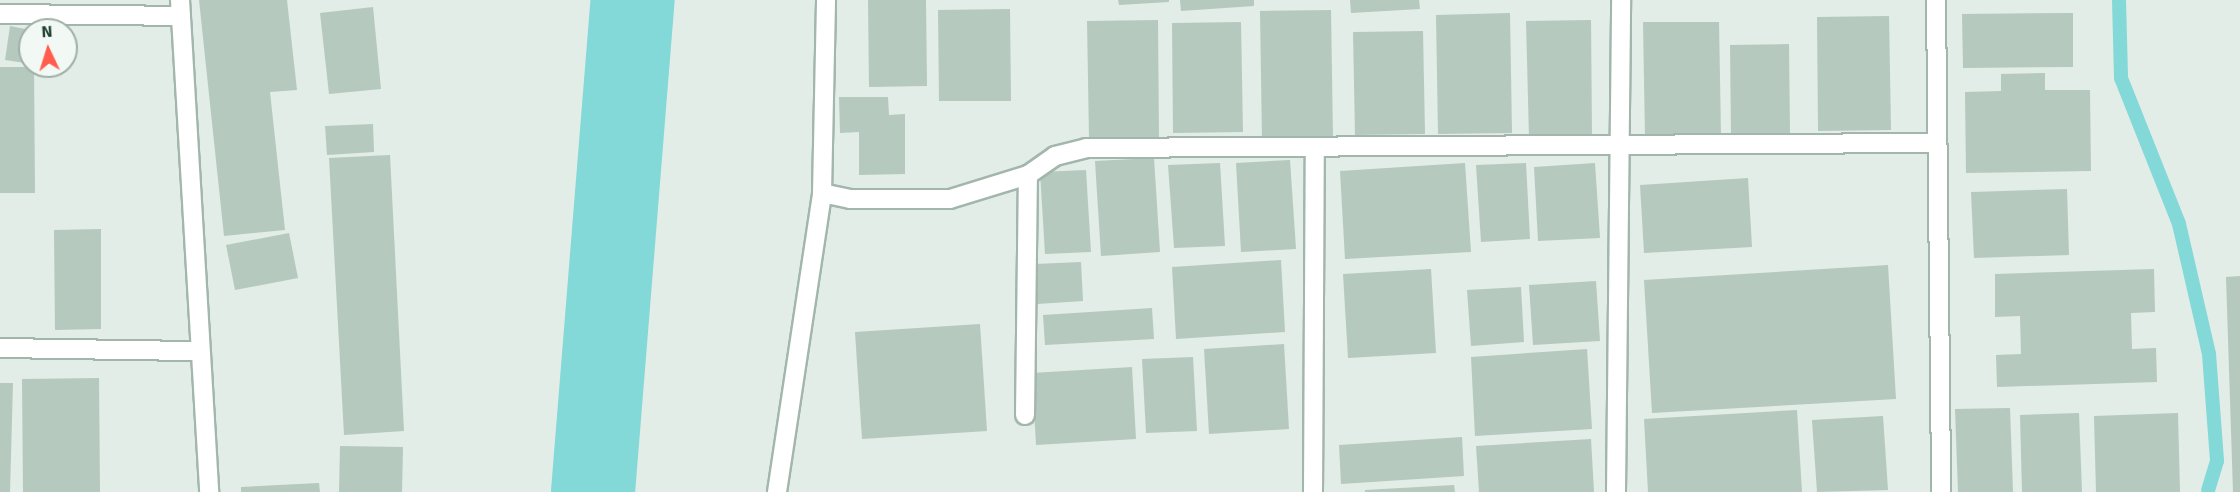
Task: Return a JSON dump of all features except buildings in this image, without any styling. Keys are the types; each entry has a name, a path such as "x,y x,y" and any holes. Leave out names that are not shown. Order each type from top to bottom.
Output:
{"street":[{"path":"777,492 822,194 826,0"},
{"path":"1616,492 1615,145 1621,0"},
{"path":"1936,0 1941,492"},
{"path":"0,14 181,8 197,351 209,492"},
{"path":"822,194 850,199 950,199 1028,175 1055,156 1086,148 1937,143"},
{"path":"1313,492 1315,147"},
{"path":"1025,415 1028,175"},
{"path":"0,348 197,351"}],"waterway":[{"path":"593,492 633,0"},
{"path":"2119,0 2121,78 2179,224 2209,354 2217,461 2208,490"}]}
